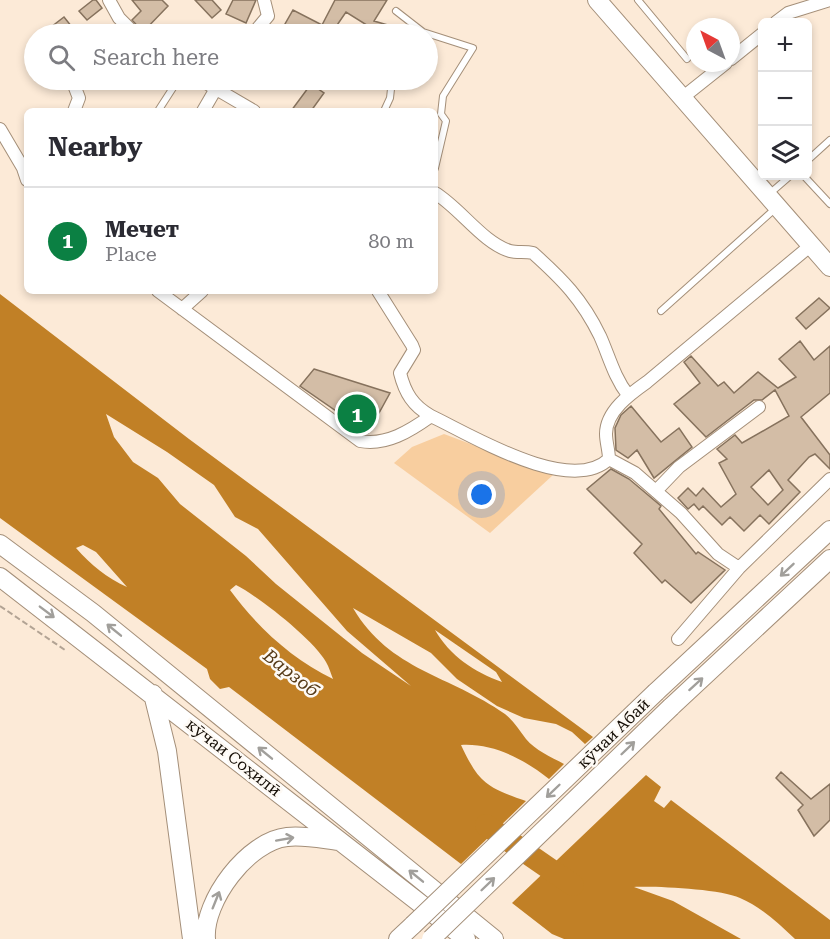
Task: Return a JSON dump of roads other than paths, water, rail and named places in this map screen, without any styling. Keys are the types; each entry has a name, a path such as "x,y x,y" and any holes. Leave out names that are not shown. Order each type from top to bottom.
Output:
{"main road":[{"path":"597,0 830,267"},
{"name":"кӯчаи Абаӣ","path":"398,939 656,692 830,530"},
{"path":"0,544 93,613 494,939"},
{"name":"кӯчаи Абаӣ","path":"431,939 671,707 830,559"},
{"name":"кӯчаи Соҳилӣ","path":"0,577 466,939"},
{"path":"153,694 167,751 192,939"},
{"path":"206,939 206,926 222,886 238,866 269,843 286,837 339,841"}],"street":[{"path":"109,0 125,24"},
{"path":"261,24 268,16 264,0"},
{"path":"781,18 788,13 830,0"},
{"path":"740,52 758,37"},
{"path":"682,98 715,72"},
{"path":"75,108 79,98 76,90"},
{"path":"205,108 215,90"},
{"path":"226,90 250,108"},
{"path":"0,129 24,165"},
{"path":"438,195 450,202 498,245 513,252 533,253 571,287 600,335 615,374 628,395"},
{"path":"609,459 606,433 612,415 628,395 647,382 810,246"},
{"path":"162,294 360,441 372,443 409,432 431,416"},
{"path":"182,309 199,294"},
{"path":"380,294 414,350 400,373 406,393 419,409 502,450 551,469 597,469 609,459"},
{"path":"656,491 679,467 759,407"},
{"path":"609,459 635,473 681,513 718,554 739,568"},
{"path":"678,639 739,568 830,479"}],"lane":[{"path":"638,0 686,58"},
{"path":"396,11 413,24"},
{"path":"438,37 473,48 443,96 441,114 446,121 438,155"},
{"path":"160,108 172,90"},
{"path":"385,108 389,90"},
{"path":"812,156 830,140"},
{"path":"661,311 772,202 787,180"},
{"path":"808,180 830,204"}],"water":[{"path":"0,294 189,439 593,737 585,744 572,732 556,724 524,718 497,706 457,679 431,653 353,608 368,629 385,646 422,670 505,714 534,747 564,764 549,779 508,754 485,747 461,745 473,768 485,782 502,792 526,801 461,864 229,687 220,689 210,679 207,669 0,518","holes":["106,414 214,485 235,517 258,529 347,631 411,686 362,653 180,504 158,478 133,462 114,437","83,545 96,552 127,587 113,580 87,560 76,548","236,585 285,619 320,653 333,679 303,662 276,641 240,604 230,590","435,630 496,672 502,682 464,662"]},
{"path":"646,775 661,787 654,801 664,808 671,800 830,920 830,939 795,939 769,916 748,902 731,895 704,890 634,887 673,901 741,939 564,939 552,934 512,903"}],"waterway":[{"name":"Варзоб","path":"486,825 573,885"}],"place":[{"name":"Мечет","path":"357,414"}]}
